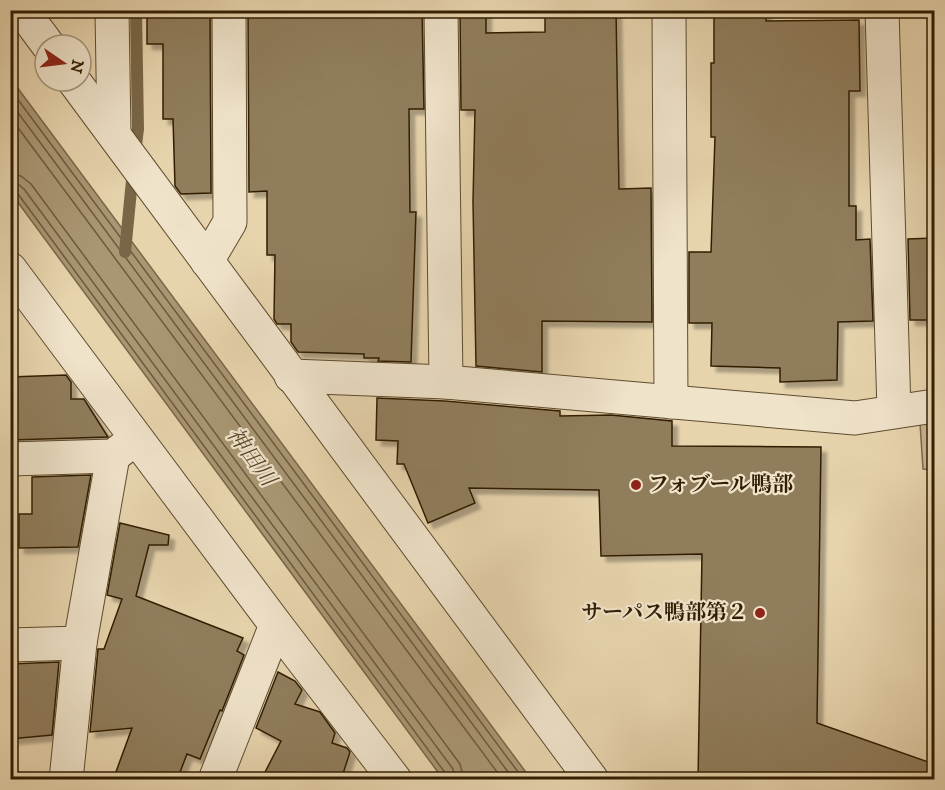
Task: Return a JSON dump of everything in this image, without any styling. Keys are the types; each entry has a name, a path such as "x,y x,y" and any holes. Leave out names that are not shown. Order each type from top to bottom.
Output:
{"street":[{"path":"22,10 39,33"},
{"path":"112,10 114,134"},
{"path":"207,261 230,222 229,10"},
{"path":"441,10 446,382"},
{"path":"669,10 671,402"},
{"path":"882,10 894,411"},
{"path":"84,93 592,780"},
{"path":"10,269 125,447 276,625 395,780"},
{"path":"291,376 446,382 855,418 934,406"},
{"path":"10,459 125,447"},
{"path":"66,780 80,643 125,447"},
{"path":"215,780 276,625"},
{"path":"10,645 80,643"}],"shaded area":[{"path":"934,421 934,470 923,469 920,423"}],"water":[{"name":"神田川","path":"10,79 531,779 443,779 11,193"}],"building":[{"path":"147,10 210,10 211,193 181,194 175,186 173,119 163,119 163,44 147,44"},
{"path":"248,10 422,10 424,109 409,109 410,212 416,212 411,362 378,361 379,358 364,358 364,354 298,352 291,342 291,324 277,324 274,319 275,255 267,255 267,191 249,192"},
{"path":"460,10 486,10 486,33 545,32 545,10 616,10 619,189 651,188 652,322 542,321 542,372 476,366 473,202 475,110 461,110"},
{"path":"714,10 766,10 766,21 859,20 860,91 849,91 849,206 856,206 856,240 870,239 873,321 838,322 837,380 780,382 780,368 711,366 712,323 689,323 689,252 711,252 715,137 711,137"},
{"path":"934,238 934,320 910,320 908,239"},
{"path":"66,375 71,382 71,399 84,399 108,437 10,440 10,377"},
{"path":"377,398 445,401 560,411 560,416 611,415 672,421 672,446 821,447 817,723 934,764 934,780 698,780 702,554 601,556 599,490 469,488 475,503 428,523 404,464 397,464 398,441 376,440"},
{"path":"91,475 78,547 19,548 19,514 32,514 32,477"},
{"path":"120,523 169,535 168,545 149,545 136,596 243,638 237,651 244,655 200,759 187,754 177,780 113,780 132,728 90,732 98,649 104,649 122,599 107,595"},
{"path":"59,662 52,735 10,739 10,664"},
{"path":"278,672 295,681 302,690 295,704 320,712 335,733 332,743 347,748 350,752 341,780 261,780 281,741 256,728"}],"waterway":[{"path":"135,153 138,129 136,10"},
{"path":"125,252 133,170"}],"place":[{"name":"フォブール鴨部","path":"636,485"},
{"name":"サーパス鴨部第２","path":"760,613"}]}
